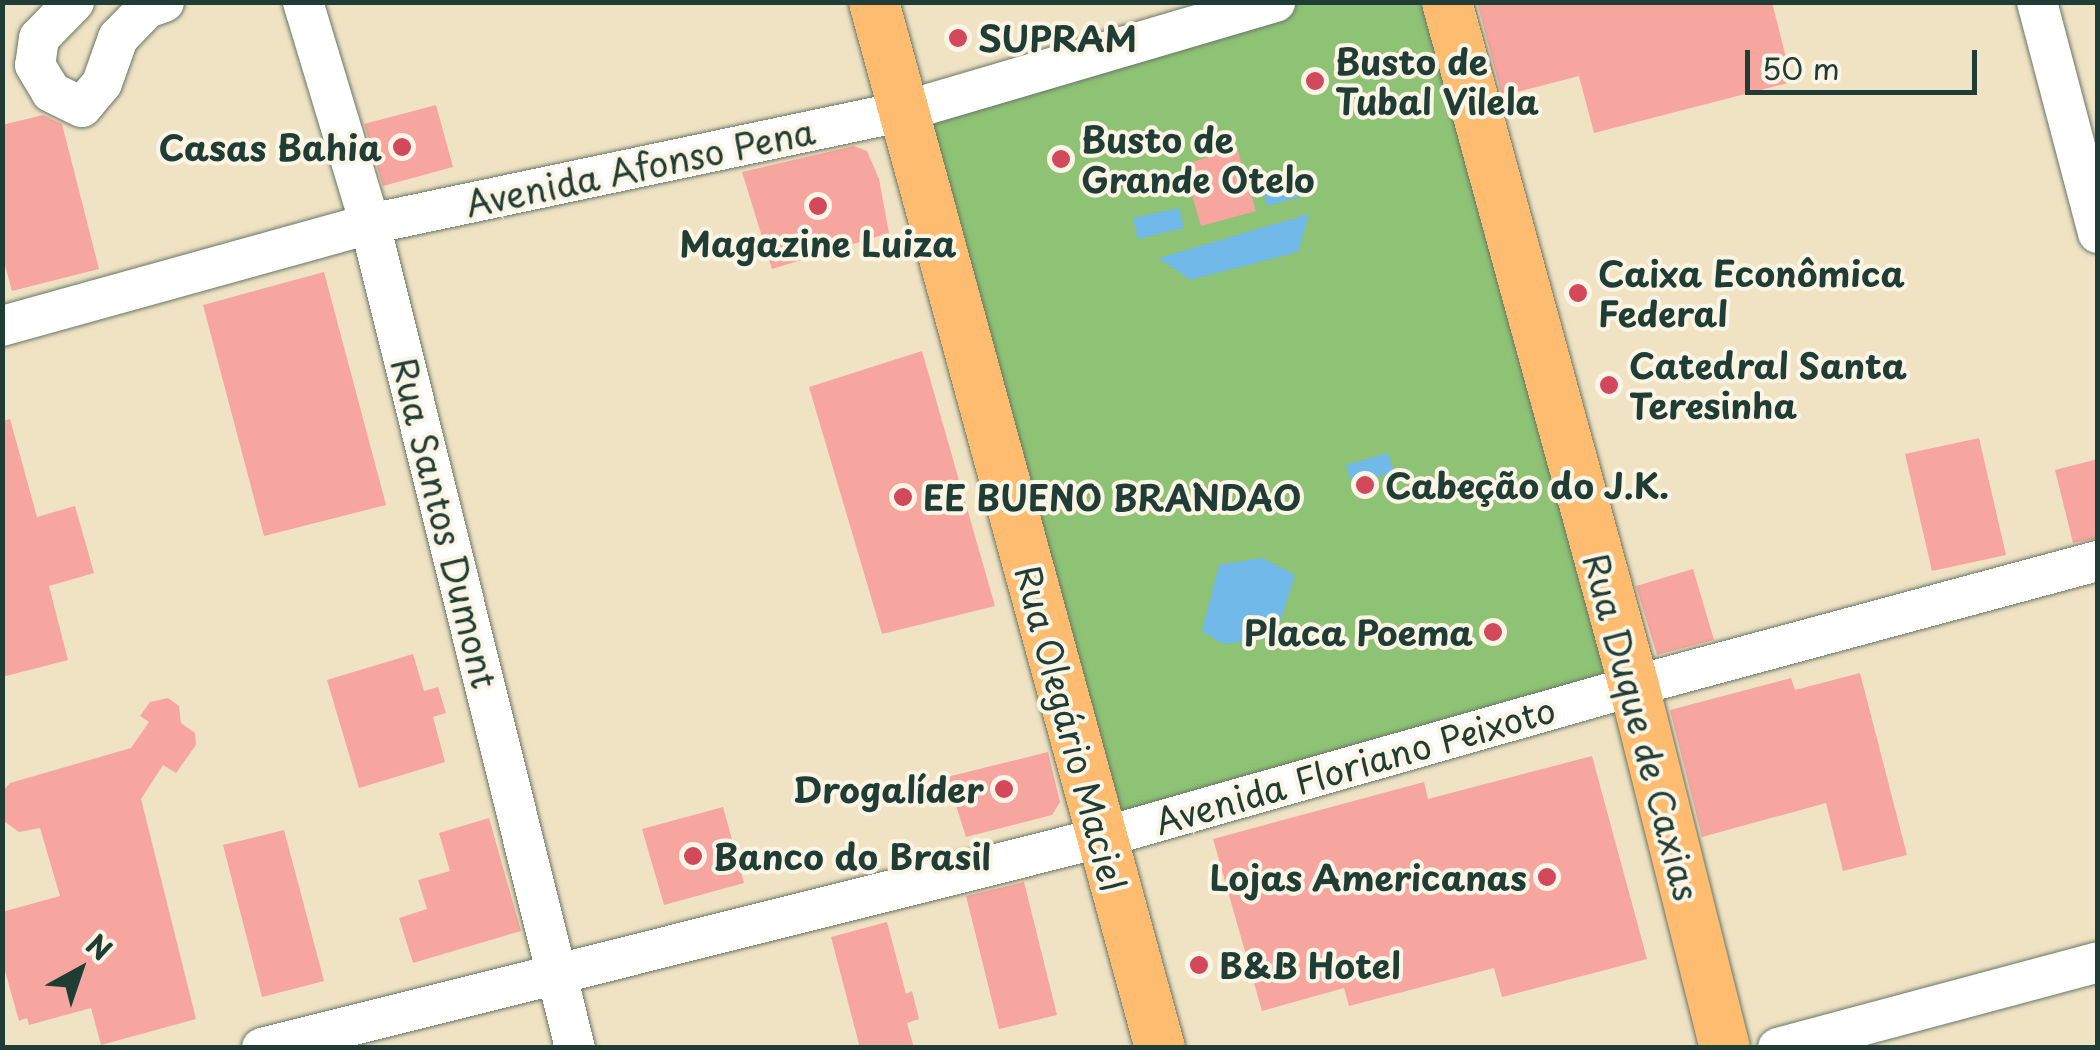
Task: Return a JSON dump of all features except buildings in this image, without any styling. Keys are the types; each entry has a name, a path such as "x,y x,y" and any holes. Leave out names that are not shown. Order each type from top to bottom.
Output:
{"main road":[{"name":"Rua Olegário Maciel","path":"874,2 1160,1048"},
{"name":"Rua Duque de Caxias","path":"1447,2 1634,686 1725,1048"}],"street":[{"path":"74,2 39,38 35,65 51,92 82,107 102,84 118,38 147,8 164,2"},
{"name":"Rua Santos Dumont","path":"304,2 370,224 574,1048"},
{"name":"Avenida Afonso Pena","path":"2,326 370,224 905,110 1275,2"},
{"path":"2036,2 2098,232"},
{"name":"Avenida Floriano Peixoto","path":"262,1048 1100,838 1634,686 2098,561"},
{"path":"1778,1048 2098,962"}],"green space":[{"path":"1275,3 1447,3 1634,686 1087,841 905,111"}],"water":[{"path":"1295,181 1299,197 1267,206 1263,191"},
{"path":"1179,208 1184,228 1138,239 1133,218"},
{"path":"1309,214 1298,252 1190,280 1159,258"},
{"path":"1388,453 1394,472 1352,484 1346,465"},
{"path":"1262,558 1295,575 1275,638 1223,644 1202,631 1219,565"}],"place":[{"name":"SUPRAM","path":"958,38"},
{"name":"Busto de Tubal Vilela","path":"1315,81"},
{"name":"Casas Bahia","path":"402,147"},
{"name":"Busto de Grande Otelo","path":"1061,159"},
{"name":"Magazine Luiza","path":"818,206"},
{"name":"Caixa Econômica Federal","path":"1578,293"},
{"name":"Catedral Santa Teresinha","path":"1609,385"},
{"name":"Cabeção do J.K.","path":"1365,485"},
{"name":"EE BUENO BRANDAO","path":"903,497"},
{"name":"Placa Poema","path":"1493,632"},
{"name":"Drogalíder","path":"1004,789"},
{"name":"Banco do Brasil","path":"693,856"},
{"name":"Lojas Americanas","path":"1547,877"},
{"name":"B&B Hotel","path":"1199,965"}]}
